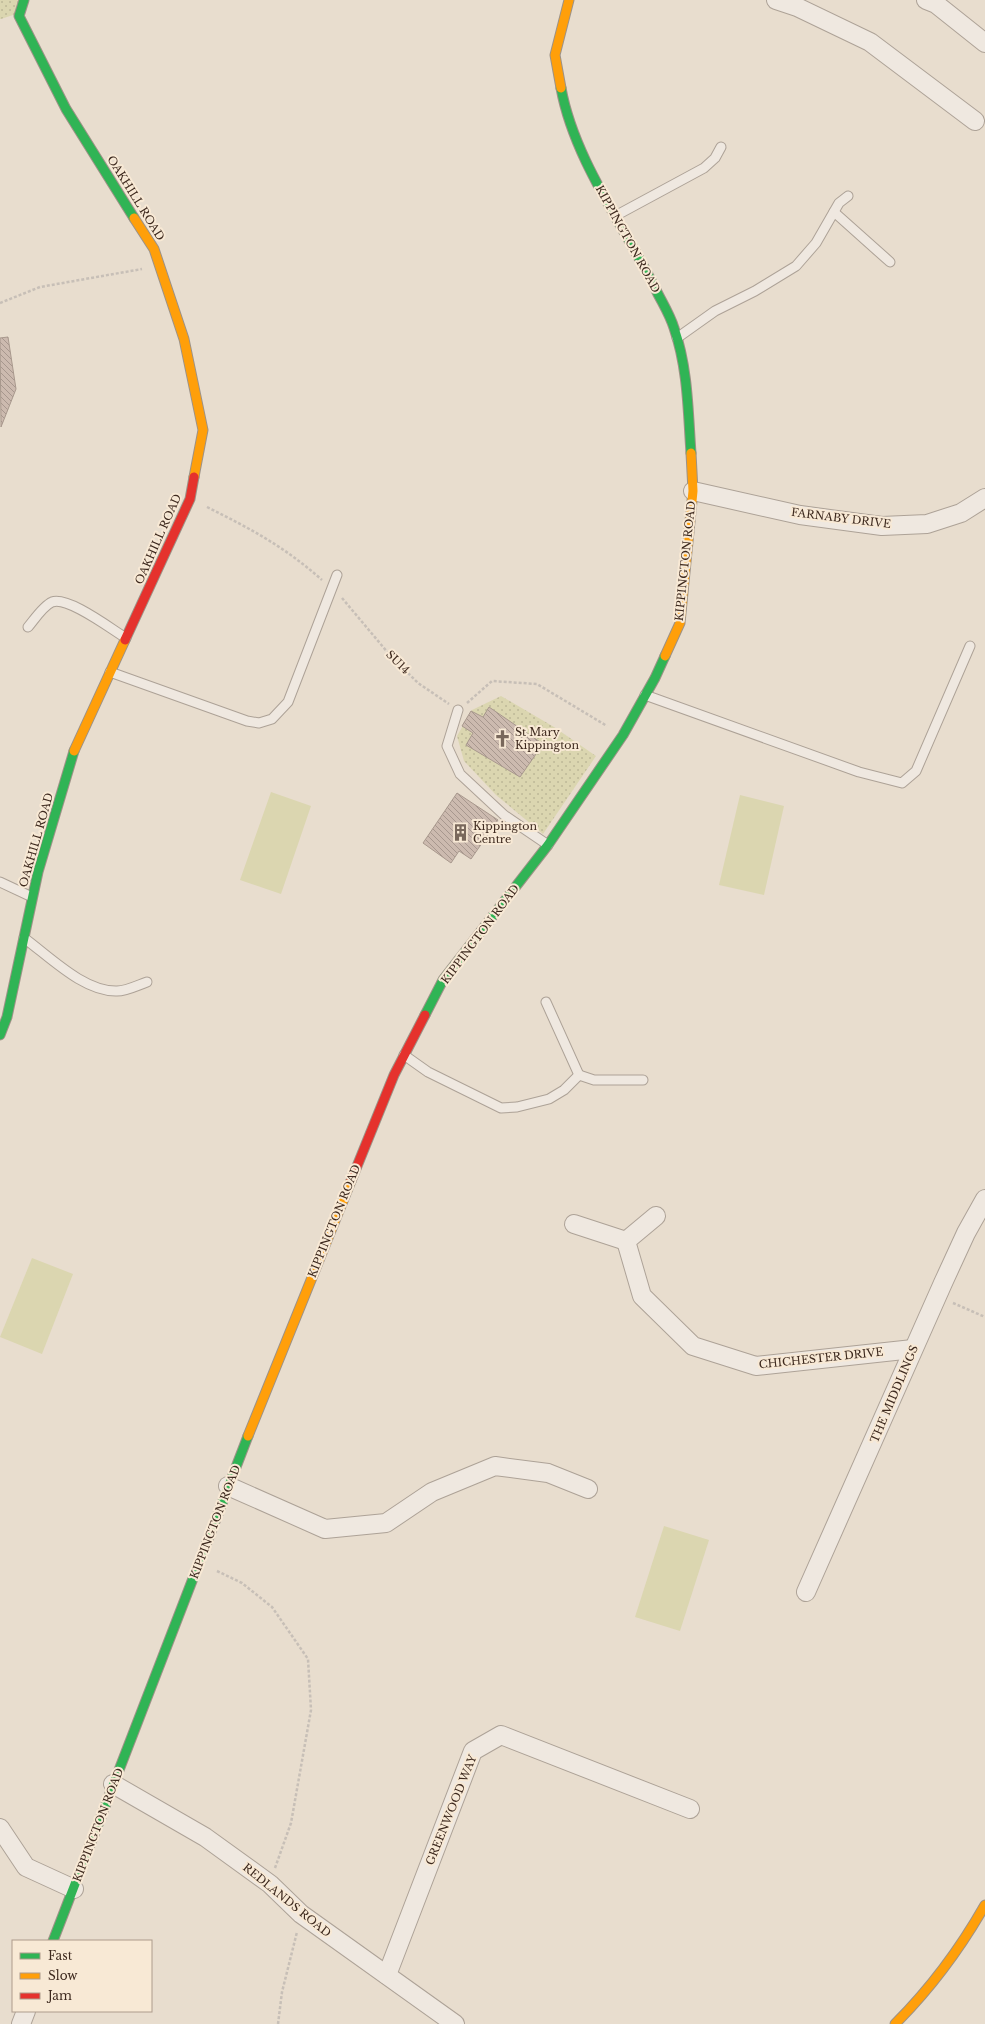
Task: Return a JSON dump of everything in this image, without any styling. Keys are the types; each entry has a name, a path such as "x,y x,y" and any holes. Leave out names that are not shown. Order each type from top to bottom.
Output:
{"street":[{"name":"OAKHILL ROAD","path":"0,1035 7,1017 38,872 76,745 190,499 203,430 184,339 154,249 66,109 18,16 24,0"},
{"name":"KIPPINGTON ROAD","path":"54,1940 113,1784 200,1564 228,1486 394,1074 443,980 548,846 623,735 656,678 680,623 692,491 685,368 674,327 617,216 587,163 565,111 555,55 570,0"},
{"path":"776,0 797,7 870,42 975,121"},
{"path":"926,0 936,4 985,43"},
{"name":"FARNABY DRIVE","path":"692,491 800,515 882,526 927,524 961,513 985,498"},
{"name":"THE MIDDLINGS","path":"806,1592 966,1232 985,1199"},
{"path":"574,1224 626,1241 656,1216"},
{"name":"CHICHESTER DRIVE","path":"626,1241 642,1296 693,1346 756,1366 913,1349"},
{"path":"228,1486 325,1529 386,1523 432,1492 495,1466 548,1474 588,1489"},
{"name":"GREENWOOD WAY","path":"387,1975 473,1751 501,1735 690,1808"},
{"name":"REDLANDS ROAD","path":"113,1784 205,1837 270,1884 301,1914 455,2024"},
{"path":"0,1828 26,1867 74,1889"},
{"path":"895,2024 935,1982 967,1938 985,1906"},
{"path":"21,2024 26,2012"}],"lane":[{"path":"617,216 704,168 715,158 721,146"},
{"path":"677,338 716,311 755,291 796,266 816,243 839,203 848,196"},
{"path":"834,212 890,262"},
{"path":"110,672 247,721 259,723 272,719 288,702 337,575"},
{"path":"28,627 51,602 59,601 72,605 126,638"},
{"path":"645,695 859,772 902,782 916,771 970,646"},
{"path":"458,710 447,746 460,774 504,814 548,846"},
{"path":"0,882 32,897"},
{"path":"24,938 76,977 94,988 118,991 147,982"},
{"path":"546,1002 579,1075 594,1080 643,1080"},
{"path":"404,1055 428,1072 501,1108 516,1107 549,1099 564,1090 579,1075"}],"path":[{"path":"0,303 40,287 160,266"},
{"name":"SU14","path":"190,499 258,532 302,562 346,602 389,654 418,683 458,710"},
{"path":"458,710 492,681 537,684 623,735"},
{"path":"937,1296 985,1317"},
{"path":"200,1564 242,1584 272,1607 308,1659 311,1710 291,1823 270,1884"},
{"path":"278,2024 282,1992 301,1914"}],"shaded area":[{"path":"0,0 24,0 19,13 0,19"},
{"path":"501,696 554,727 596,756 543,834 496,795 464,761 457,736 472,710"},
{"path":"271,792 311,806 281,894 240,880"},
{"path":"740,795 784,806 764,895 719,885"},
{"path":"32,1258 73,1274 42,1354 0,1337"},
{"path":"664,1526 709,1540 680,1631 635,1617"}],"building":[{"path":"8,337 16,389 1,427 0,338"},
{"name":"St Mary Kippington","path":"489,707 543,744 520,777 466,745 473,733 462,726 471,711 483,717"},
{"name":"Kippington Centre","path":"457,793 498,820 471,859 459,851 451,863 423,843"}],"traffic: fast":[{"path":"24,0 19,16 66,109 134,218"},
{"path":"561,88 577,141 589,167 672,323 679,343 685,374 691,453"},
{"path":"425,1015 443,980 548,845 623,735 655,678 665,656"},
{"path":"0,1035 7,1017 38,872 74,751"},
{"path":"53,1940 248,1436"}],"traffic: slow":[{"path":"561,88 555,55 569,0"},
{"path":"134,218 154,249 184,339 203,430 194,477"},
{"path":"665,656 680,623 693,491 691,453"},
{"path":"74,751 125,640"},
{"path":"248,1436 351,1181"},
{"path":"895,2024 944,1968 985,1905"}],"traffic: jam":[{"path":"125,640 190,499 194,477"},
{"path":"351,1181 394,1075 425,1015"}],"place":[{"name":"St Mary Kippington","path":"502,738"},
{"name":"Kippington Centre","path":"460,832"}]}
